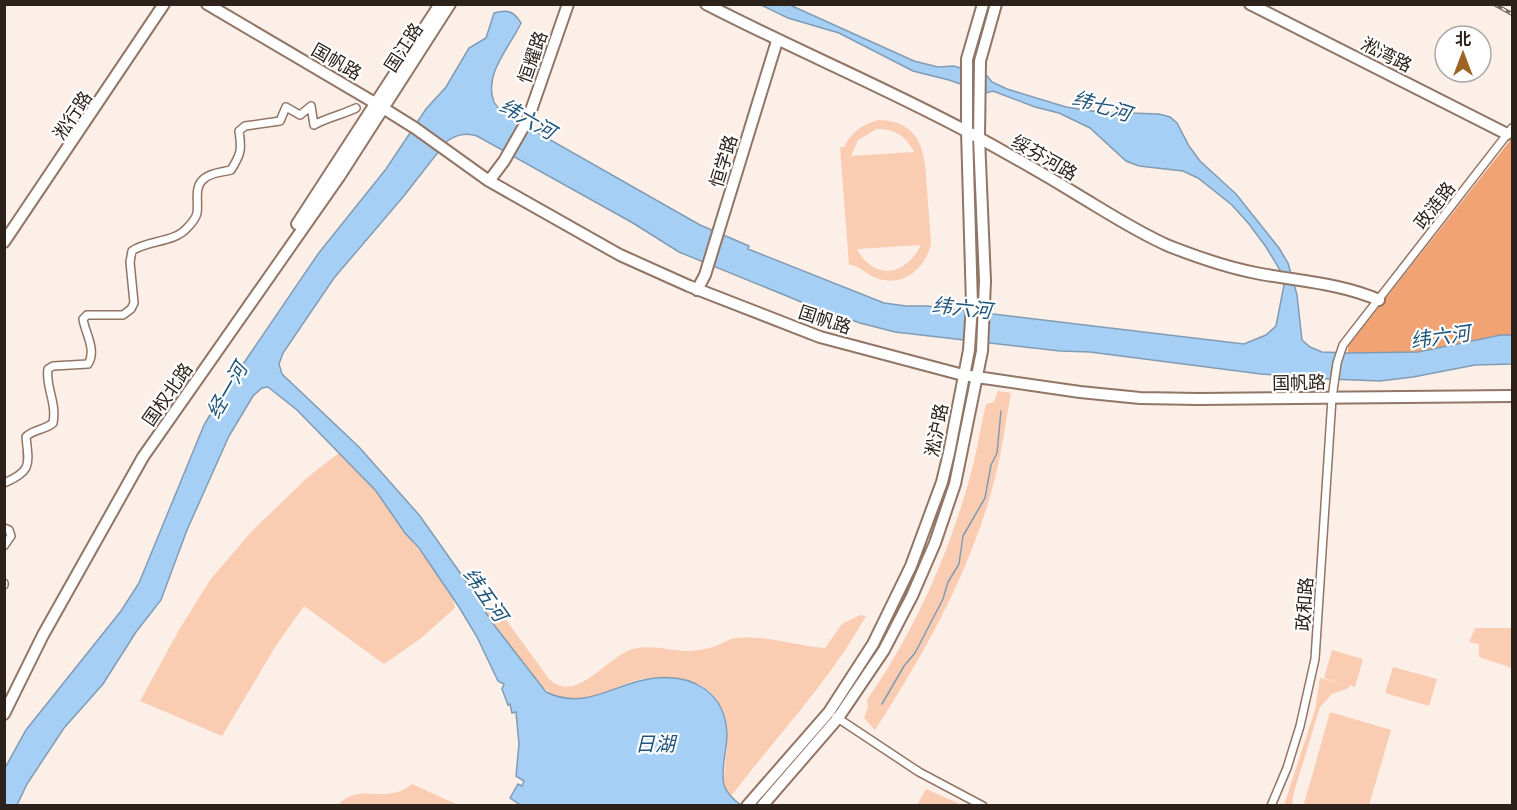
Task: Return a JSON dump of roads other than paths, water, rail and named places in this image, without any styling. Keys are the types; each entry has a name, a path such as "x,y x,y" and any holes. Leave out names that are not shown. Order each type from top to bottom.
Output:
{"main road":[{"name":"淞行路","path":"4,242 164,4"},
{"name":"国帆路","path":"207,4 416,128 489,181 620,255 698,290 820,337 963,375 1140,398 1512,396"},
{"name":"国江路","path":"379,105 440,4"},
{"name":"国江路","path":"379,105 450,4"},
{"name":"恒耀路","path":"489,181 528,119 568,4"},
{"name":"绥芬河路","path":"706,4 777,41 898,96 967,131 1165,244 1224,265 1338,286 1379,300"},
{"name":"淞沪路","path":"749,803 834,715 899,592 922,539 949,453 969,350 972,305 967,59 983,4"},
{"path":"979,138 980,61 996,4"},
{"name":"淞湾路","path":"1251,4 1510,131"},
{"name":"恒学路","path":"698,290 707,268 777,41"},
{"name":"国权北路","path":"4,699 38,631 139,457 379,105"},
{"name":"国权北路","path":"4,714 43,634 143,457 339,177 379,105"},
{"name":"淞沪路","path":"762,806 884,650 912,596 935,543 955,484 982,351 986,281 979,138"}],"street":[{"path":"4,483 17,478 26,468 28,459 26,437 29,433 45,429 53,423 54,404 47,374 48,369 53,366 88,364 92,358 92,351 83,319 87,315 123,315 131,309 134,303 130,262 132,251 139,246 178,235 186,230 197,214 197,191 201,181 206,176 231,170 237,160 242,149 239,131 245,126 280,121 286,107 300,114 311,106 314,125 356,108"},
{"name":"政涟路","path":"1343,345 1510,131"},
{"name":"政和路","path":"1271,806 1287,768 1300,726 1315,659 1333,385 1343,345"},
{"path":"4,528 9,530 11,536 4,546"},
{"path":"834,715 919,772 983,806"}],"water":[{"path":"761,5 790,5 914,61 938,67 954,66 987,76 992,82 1007,89 1066,107 1099,112 1159,114 1170,117 1177,123 1200,161 1236,194 1279,248 1288,263 1297,295 1302,340 1310,347 1322,352 1418,352 1501,335 1512,335 1512,364 1475,365 1380,381 1329,379 1261,374 1090,352 1060,351 895,332 816,308 679,252 633,223 477,136 461,135 446,142 334,278 283,353 279,364 282,374 359,447 420,516 475,594 491,621 546,692 575,699 601,694 640,681 669,678 695,683 714,697 721,708 727,735 724,785 741,805 522,806 510,798 518,784 522,786 524,781 516,776 519,744 516,712 512,713 502,689 504,684 498,681 477,637 419,548 405,533 376,491 297,410 268,387 262,388 253,396 229,436 187,530 161,600 136,632 103,684 64,728 27,784 17,805 5,806 5,768 26,730 121,611 139,583 204,425 220,398 318,254 386,169 426,109 446,87 469,48 486,38 494,13 510,12 521,23 499,61 492,81 494,102 503,113 700,225 749,246 748,249 884,303 927,306 1244,344 1266,335 1276,326 1284,285 1280,270 1249,224 1232,205 1198,178 1183,171 1139,166 1126,161 1090,128 1059,113 1035,107 993,91 986,93 913,71 839,33 788,18"}],"waterway":[{"path":"882,704 904,666 915,653 943,599 948,582 959,564 963,536 985,498 991,465 997,453 1001,411"}],"railway":[{"path":"1494,4 1512,14"}],"water label":[{"name":"纬七河","path":"1102,105"},
{"name":"纬六河","path":"528,118"},
{"name":"纬六河","path":"962,307"},
{"name":"纬六河","path":"1440,336"},
{"name":"经一河","path":"226,390"},
{"name":"纬五河","path":"486,594"},
{"name":"日湖","path":"655,743"}]}
